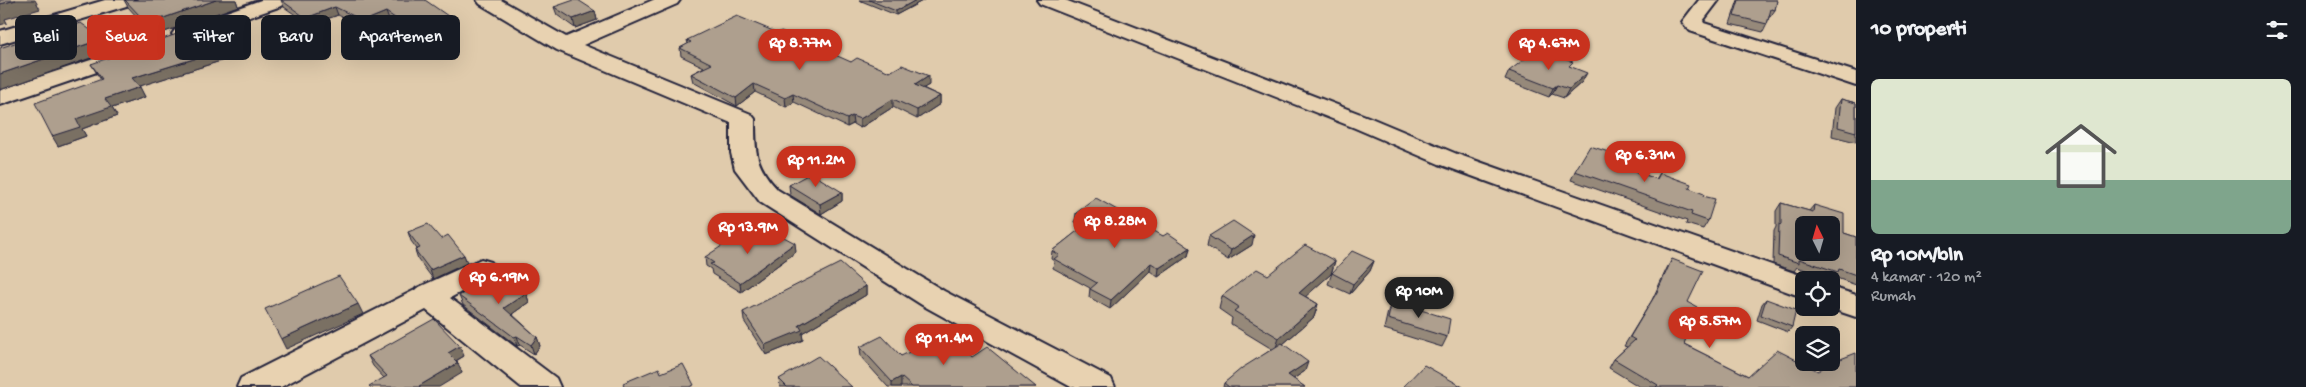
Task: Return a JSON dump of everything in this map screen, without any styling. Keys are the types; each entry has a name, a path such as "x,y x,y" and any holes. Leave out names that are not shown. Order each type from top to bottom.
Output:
{"street":[{"path":"0,38 76,7 126,0"},
{"path":"168,39 280,0"},
{"path":"487,0 565,45 743,119 746,168 769,196 933,298 1099,387"},
{"path":"565,45 670,0"},
{"path":"1047,0 1363,123 1448,159 1795,284"},
{"path":"1709,0 1692,22 1698,27 1856,79"},
{"path":"0,98 109,60"},
{"path":"253,387 427,295 481,269"},
{"path":"427,295 544,387"},
{"path":"1840,300 1856,306"}],"building":[{"path":"0,0 16,0 0,4"},
{"path":"125,0 216,0 165,17 165,15 139,15"},
{"path":"281,0 425,0 447,15 390,15 386,12 379,15 352,15 335,7 314,15 302,15"},
{"path":"578,0 595,11 573,19 554,7"},
{"path":"869,0 916,0 896,11"},
{"path":"1739,0 1777,0 1775,10 1771,9 1767,24 1734,16"},
{"path":"737,16 778,33 781,31 851,62 857,58 890,72 902,65 929,76 915,85 940,96 917,110 893,99 860,119 852,116 847,119 793,94 785,98 754,84 736,98 691,74 712,64 680,48 691,42 687,40"},
{"path":"81,23 87,28 87,44 77,48 77,24"},
{"path":"175,35 175,60 190,60 132,78 140,87 105,99 111,107 76,119 80,127 52,136 35,103 102,79 91,64 102,60 165,60 165,38"},
{"path":"15,43 15,60 41,60 0,74 0,48"},
{"path":"1542,51 1573,62 1569,66 1587,73 1569,89 1557,85 1553,88 1509,71 1530,55 1535,57"},
{"path":"1841,99 1856,103 1856,132 1838,127"},
{"path":"1590,146 1621,156 1616,165 1657,179 1660,173 1691,184 1689,188 1704,194 1703,196 1715,199 1708,221 1691,215 1692,212 1575,171"},
{"path":"811,173 842,192 820,204 789,185"},
{"path":"1096,198 1163,236 1168,233 1190,248 1159,268 1151,263 1111,300 1090,289 1097,283 1054,259 1059,255 1052,251 1090,221 1076,213"},
{"path":"1781,203 1813,212 1814,205 1844,214 1844,233 1856,237 1856,275 1839,269 1835,271 1805,261 1840,261 1840,216 1795,216 1795,261 1799,261 1799,263 1778,256 1779,224 1781,225"},
{"path":"1233,221 1254,235 1231,250 1209,236"},
{"path":"428,224 441,239 448,235 464,255 430,270 415,250 420,248 408,232"},
{"path":"769,229 795,243 740,283 710,264 714,263 705,257 734,238 745,246"},
{"path":"1305,245 1335,261 1299,293 1318,304 1279,338 1234,311 1239,307 1222,296 1257,269 1268,275"},
{"path":"1352,251 1374,261 1353,284 1332,273"},
{"path":"1672,259 1703,271 1688,302 1697,307 1684,344 1748,376 1777,350 1795,359 1795,371 1840,371 1840,359 1856,353 1856,387 1656,387 1658,385 1614,359 1635,340 1630,337 1657,292"},
{"path":"840,263 866,286 799,325 802,330 765,345 743,312"},
{"path":"495,273 526,293 504,308 537,337 531,345 517,336 514,337 459,296"},
{"path":"339,276 358,304 281,339 265,309"},
{"path":"1766,299 1795,310 1792,327 1761,315"},
{"path":"1392,301 1450,319 1447,337 1388,319"},
{"path":"434,319 460,346 448,353 458,363 420,387 370,387 387,376 368,356"},
{"path":"949,333 972,357 987,347 1036,387 912,387 901,377 892,382 860,347 882,336 901,356"},
{"path":"1282,343 1308,362 1288,375 1305,387 1229,387 1224,383 1242,368"},
{"path":"818,356 852,387 787,387 779,379"},
{"path":"683,364 694,385 689,387 624,387 623,383 659,368 661,373"},
{"path":"1424,365 1463,387 1403,387"}]}
